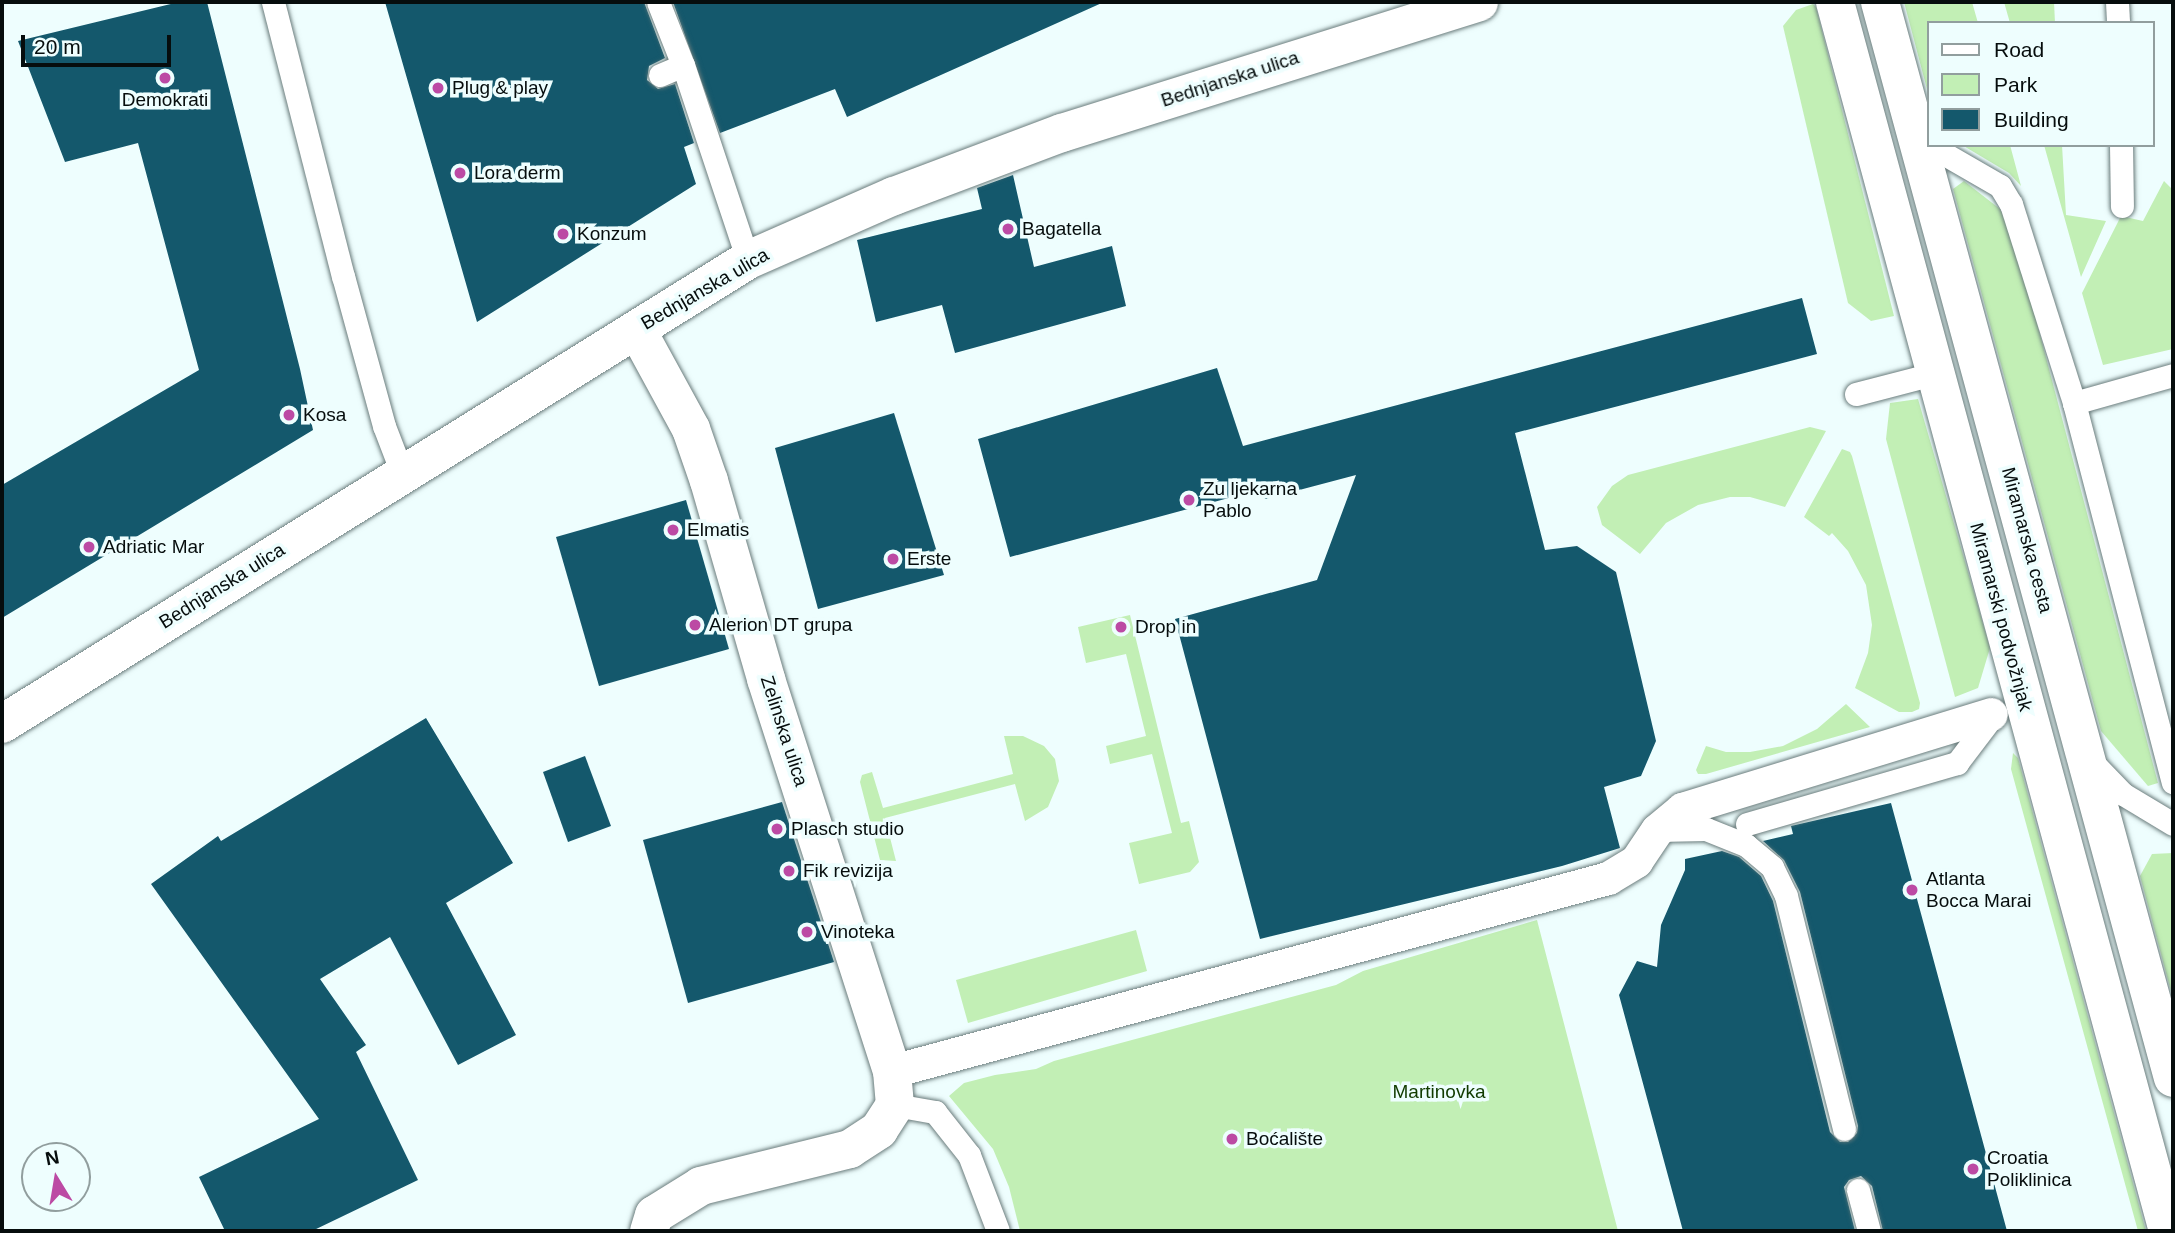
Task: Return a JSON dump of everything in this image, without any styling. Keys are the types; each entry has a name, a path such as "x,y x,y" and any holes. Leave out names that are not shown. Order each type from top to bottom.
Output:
{"street":[{"name":"Bednjanska ulica","path":"2,724 748,260 894,196 1062,132 1479,2"},
{"name":"Miramarski podvožnjak","path":"1835,2 1937,373 2008,710 2168,1231"},
{"name":"Miramarska cesta","path":"1880,2 1924,140 2085,755 2173,1078"},
{"name":"Zelinska ulica","path":"637,330 691,429 779,676 893,1088"},
{"path":"649,1231 654,1214 701,1186 850,1149 879,1130 893,1088 1608,878 1636,861 1657,830 1682,809 2008,710"}],"lane":[{"path":"273,2 384,426 402,473"},
{"path":"658,2 683,65 748,260"},
{"path":"2117,2 2118,21"},
{"path":"660,75 683,65"},
{"path":"1936,147 2000,186 2011,204 2074,403 2173,782"},
{"path":"2121,147 2122,206"},
{"path":"1856,394 1937,373"},
{"path":"2074,403 2173,375"},
{"path":"1747,824 1957,763 2008,710"},
{"path":"2085,755 2123,794 2173,824"},
{"path":"1657,830 1706,829 1746,845 1772,867 1786,896 1844,1129"},
{"path":"893,1088 935,1112 970,1155 998,1231"},
{"path":"1858,1190 1869,1231"}],"green space":[{"path":"1904,2 1972,2 1977,21 1926,21 1926,85"},
{"path":"2004,2 2054,2 2055,21 2009,21"},
{"path":"1813,4 1816,7 1894,316 1871,321 1848,303 1783,26 1796,10"},
{"path":"1965,147 2011,147 2021,186 2009,173"},
{"path":"2045,147 2062,147 2066,215 2106,221 2081,277"},
{"path":"1964,181 2000,209 2013,232 2158,783 2148,786 2101,731 1953,189"},
{"path":"2164,181 2173,190 2173,349 2103,365 2082,293 2121,216 2143,221"},
{"path":"1918,399 1990,648 1978,688 1955,697 1886,439 1890,403"},
{"path":"1810,427 1826,431 1785,507 1750,497 1730,497 1698,505 1666,523 1640,554 1602,525 1597,507 1612,486 1628,475"},
{"path":"1842,449 1850,452 1852,456 1920,703 1919,709 1912,712 1899,712 1855,688 1868,653 1872,625 1866,585 1848,551 1832,533 1829,536 1804,517"},
{"path":"1130,615 1181,823 1189,821 1199,862 1190,872 1139,884 1129,843 1172,833 1152,754 1110,764 1106,746 1146,736 1126,654 1086,663 1078,627"},
{"path":"1846,704 1870,727 1706,774 1698,774 1696,770 1706,746 1726,752 1750,752 1783,746 1817,729"},
{"path":"1004,736 1023,736 1044,746 1055,759 1059,781 1048,807 1025,821 1015,784 885,818 896,861 880,860 860,782 862,775 872,772 883,808 1013,774"},
{"path":"2013,753 2018,758 2146,1231 2138,1231 2011,769"},
{"path":"2173,853 2173,999 2140,876 2152,854"},
{"name":"Martinovka","path":"1537,920 1618,1231 1020,1231 1009,1187 993,1149 949,1096 964,1083 1036,1069 1054,1061 1336,985 1363,971"},
{"path":"1136,930 1147,971 968,1023 956,980"}],"building":[{"path":"179,2 207,2 313,430 2,618 2,485 199,370 138,143 65,162 18,41"},
{"path":"385,2 644,2 665,58 649,66 647,80 658,89 675,84 694,143 684,147 696,184 477,322"},
{"path":"673,2 1104,2 847,117 835,89 720,133"},
{"path":"1013,175 1034,267 1112,246 1126,306 955,353 942,305 876,322 857,240 982,209 977,188"},
{"path":"1802,298 1817,354 1515,433 1545,550 1577,546 1616,572 1656,741 1641,776 1604,787 1620,848 1562,866 1260,939 1175,619 1317,580 1356,475 1265,499 1262,489 1010,557 978,439 1217,368 1243,446"},
{"path":"894,413 944,575 818,609 775,448"},
{"path":"686,500 729,649 599,686 556,537"},
{"path":"426,718 513,863 446,903 516,1035 458,1065 390,937 320,979 366,1045 356,1052 418,1180 312,1231 225,1231 199,1177 319,1119 151,884 218,836 221,841"},
{"path":"585,756 611,826 568,842 543,772"},
{"path":"782,802 834,962 688,1003 643,840"},
{"path":"1891,803 2007,1231 1883,1231 1872,1186 1861,1176 1849,1180 1844,1187 1855,1231 1683,1231 1619,995 1637,961 1657,967 1661,925 1685,870 1685,859 1722,851 1739,857 1761,876 1773,901 1830,1132 1840,1142 1848,1142 1857,1133 1858,1126 1800,892 1784,860 1763,841 1793,834 1791,826"}],"place":[{"name":"Demokrati","path":"165,78"},
{"name":"Plug & play","path":"438,88"},
{"name":"Lora derm","path":"460,173"},
{"name":"Bagatella","path":"1008,229"},
{"name":"Konzum","path":"563,234"},
{"name":"Kosa","path":"289,415"},
{"name":"Zu ljekarna Pablo","path":"1189,500"},
{"name":"Elmatis","path":"673,530"},
{"name":"Adriatic Mar","path":"89,547"},
{"name":"Erste","path":"893,559"},
{"name":"Alerion DT grupa","path":"695,625"},
{"name":"Drop in","path":"1121,627"},
{"name":"Plasch studio","path":"777,829"},
{"name":"Fik revizija","path":"789,871"},
{"name":"Atlanta Bocca Marai","path":"1912,890"},
{"name":"Vinoteka","path":"807,932"},
{"name":"Boćalište","path":"1232,1139"},
{"name":"Croatia Poliklinica","path":"1973,1169"}]}
